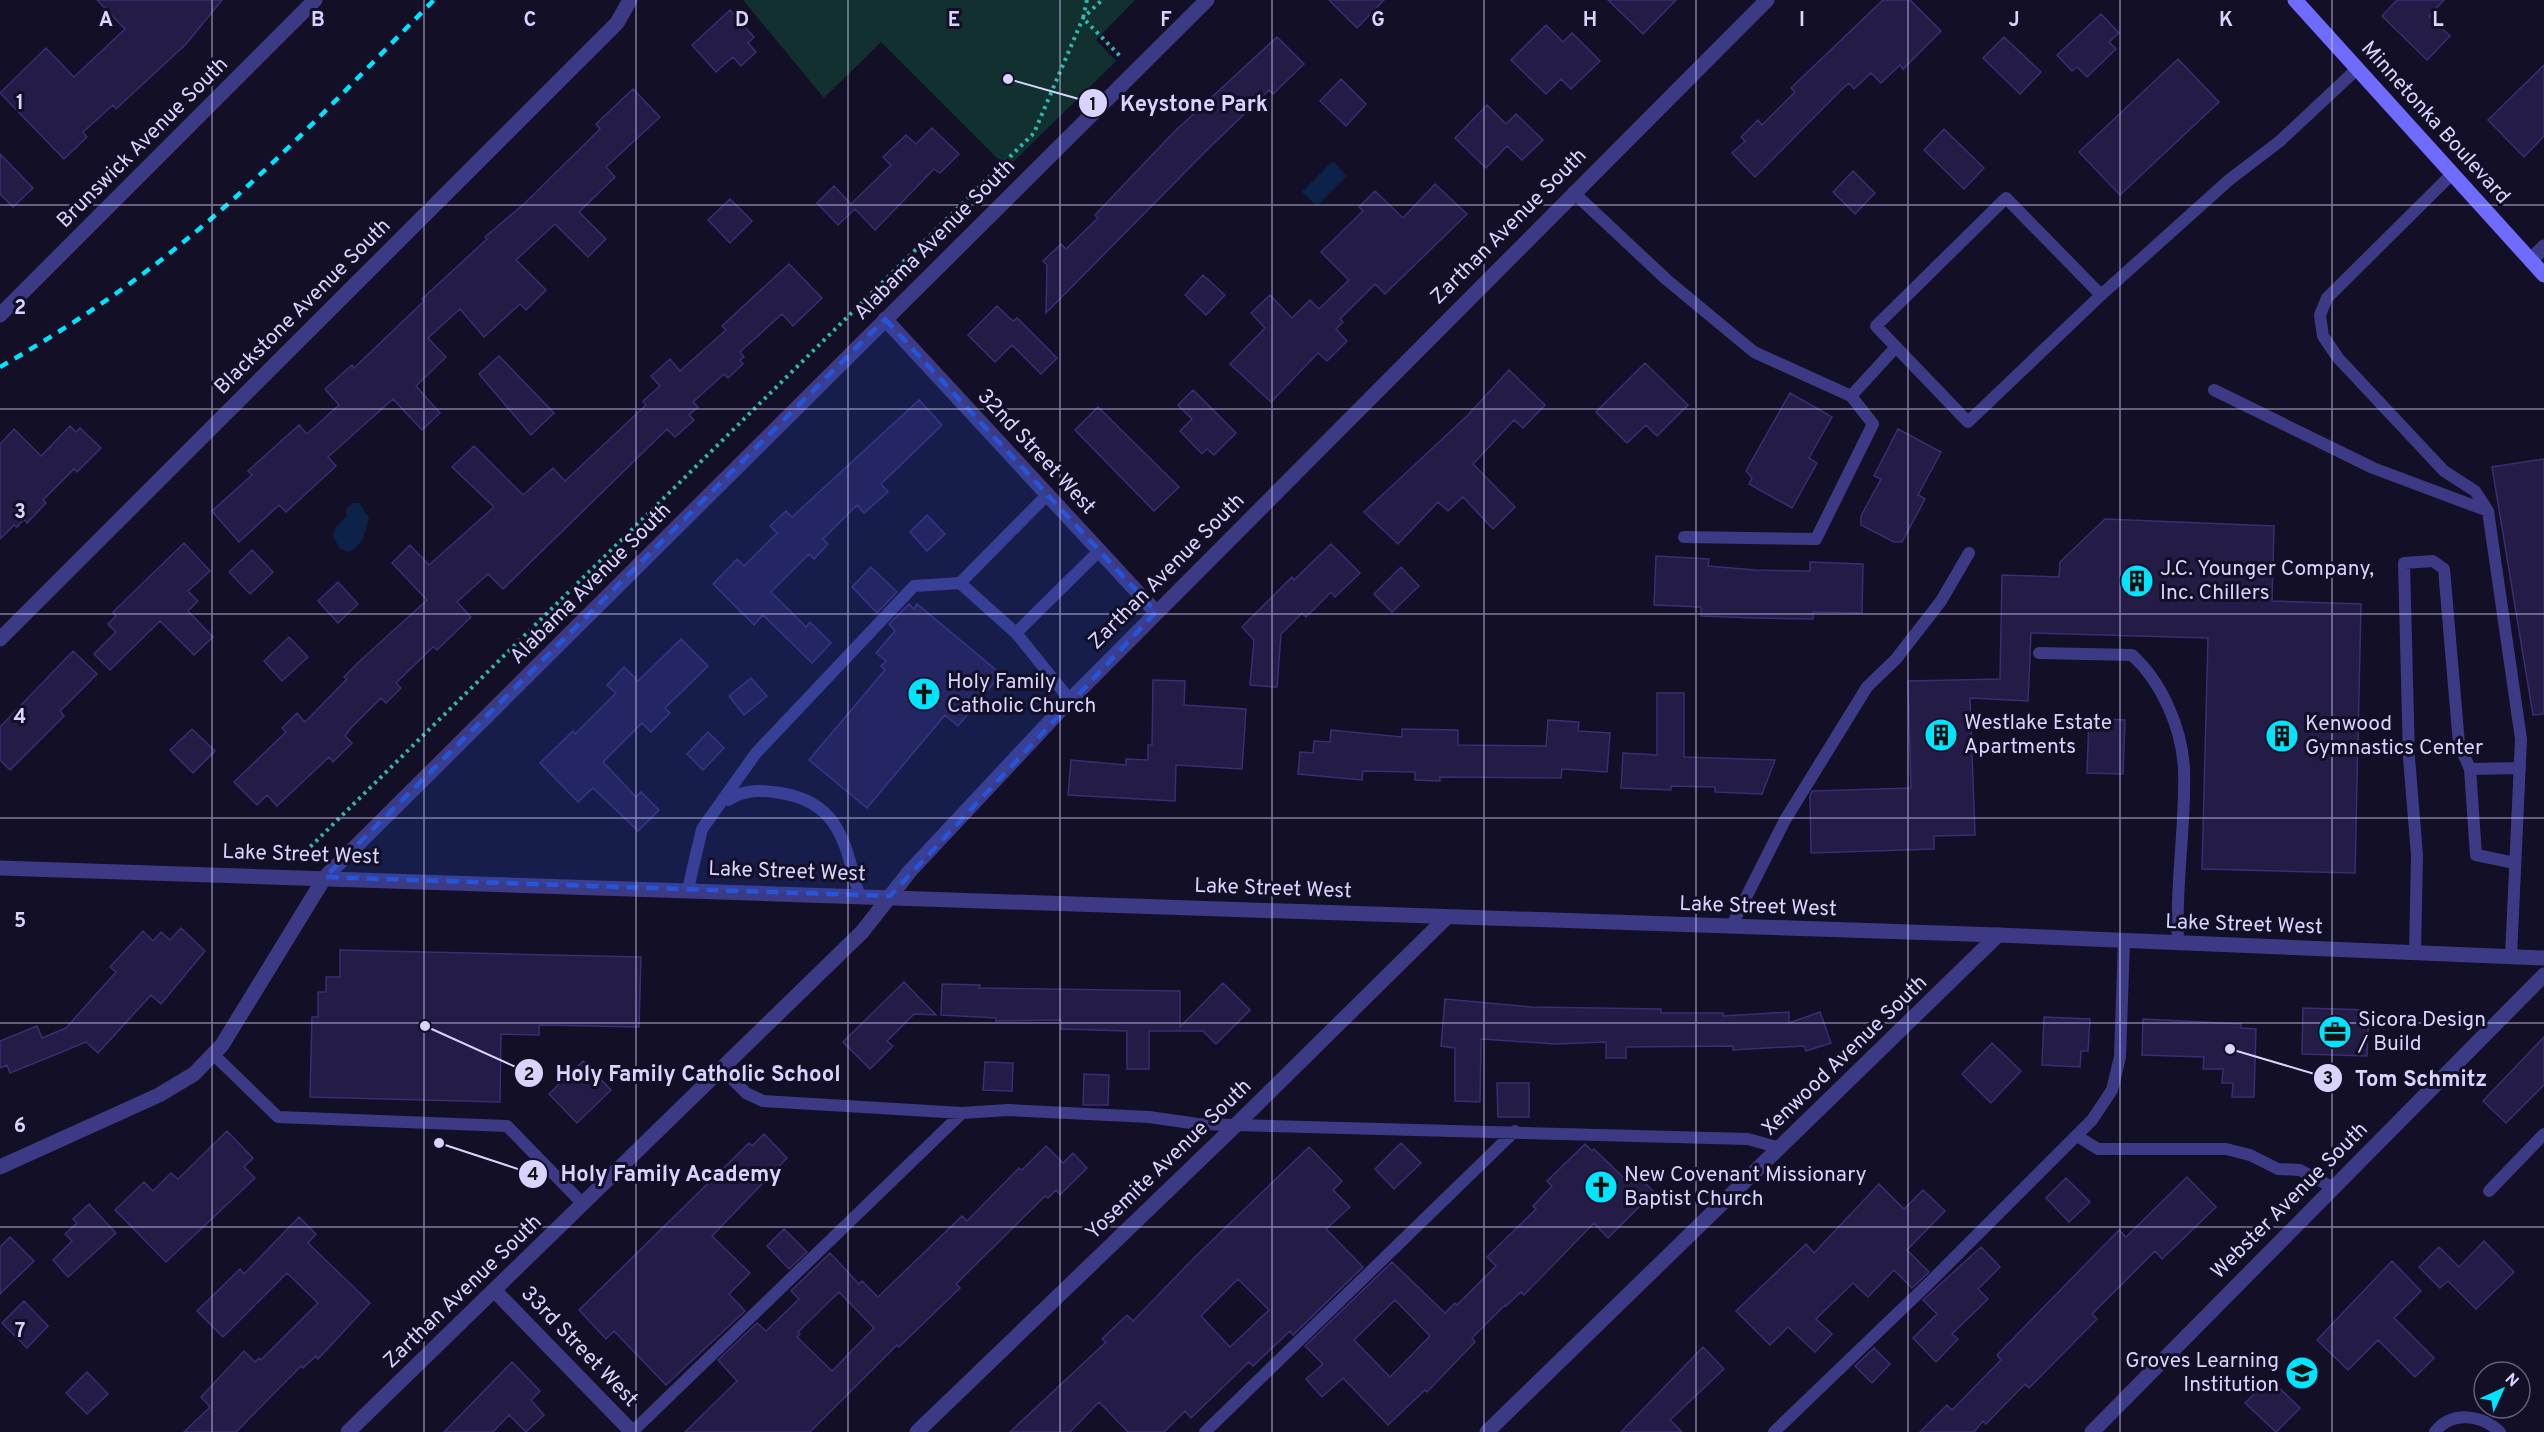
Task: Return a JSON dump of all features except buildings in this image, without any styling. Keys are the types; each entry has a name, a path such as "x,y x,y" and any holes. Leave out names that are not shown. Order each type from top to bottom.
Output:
{"main road":[{"name":"Minnetonka Boulevard","path":"2295,0 2544,275"}],"street":[{"name":"Brunswick Avenue South","path":"0,315 315,0"},
{"name":"Blackstone Avenue South","path":"0,639 617,24 630,0"},
{"name":"Alabama Avenue South","path":"0,1167 159,1095 194,1074 228,1036 325,877 1208,0"},
{"name":"Zarthan Avenue South","path":"348,1432 862,932 910,871 1070,699 1573,192 1767,0"},
{"path":"2531,260 2544,247"},
{"name":"32nd Street West","path":"885,319 1156,612"},
{"name":"Lake Street West","path":"0,868 325,877 1998,935 2544,958"},
{"name":"Yosemite Avenue South","path":"917,1432 1237,1124 1447,917"},
{"name":"Xenwood Avenue South","path":"1488,1432 1998,935"},
{"name":"Webster Avenue South","path":"2091,1432 2544,975"},
{"name":"33rd Street West","path":"495,1291 632,1432"}],"lane":[{"path":"2101,295 2006,198 1876,326 1968,422 2101,295 2229,180 2280,141 2357,69"},
{"path":"2453,173 2326,298 2320,315 2324,336 2337,358 2444,471 2475,491 2488,511 2521,739 2511,957"},
{"path":"1573,192 1667,280 1754,352 1851,396 1873,424 1816,539 1684,537"},
{"path":"1851,396 1896,347"},
{"path":"2214,390 2373,468 2488,511"},
{"path":"688,890 702,829 756,753 914,586 960,583 1047,495"},
{"path":"1016,633 1098,550"},
{"path":"1731,927 1785,820 1867,687 1896,659 1941,601 1970,553"},
{"path":"2415,953 2417,855 2409,758 2404,563 2433,561 2444,569 2459,744 2470,770 2476,855 2515,863"},
{"path":"960,583 1016,633 1070,699"},
{"path":"2039,654 2132,655 2147,669 2158,685 2176,730 2184,768 2177,912 2178,943"},
{"path":"2470,770 2520,768"},
{"path":"720,805 741,792 762,790 803,796 827,812 843,837 859,895"},
{"path":"1774,1432 2092,1120 2112,1090 2120,1057 2124,941"},
{"path":"213,1054 278,1117 507,1126 584,1204"},
{"path":"722,1069 746,1093 763,1101 962,1113 1008,1110 1237,1124 1748,1139 1780,1148"},
{"path":"632,1432 962,1113"},
{"path":"1205,1432 1515,1131"},
{"path":"2488,1191 2544,1134"},
{"path":"2077,1136 2098,1149 2226,1149 2250,1155 2278,1169 2300,1170 2332,1187"},
{"path":"2435,1432 2439,1426 2465,1416 2489,1421 2500,1432"}],"path":[{"path":"305,852 1034,133 1083,18 1087,0"},
{"path":"1083,18 1102,0"},
{"path":"1083,18 1135,72"}],"highlighted area":[{"path":"885,319 1156,612 890,896 325,877"}],"green space":[{"path":"743,0 1135,0 1096,40 1116,61 1007,168 881,42 824,98"}],"water":[{"path":"1333,161 1347,176 1317,206 1302,192"},
{"path":"353,503 359,503 369,518 361,542 349,552 340,549 333,536 335,528 346,517 346,509"}],"railway":[{"path":"0,367 116,294 215,216 311,125 434,0"}],"place":[{"name":"Keystone Park","path":"1008,79"},
{"name":"J.C. Younger Company, Inc. Chillers","path":"2137,581"},
{"name":"Holy Family Catholic Church","path":"924,694"},
{"name":"Westlake Estate Apartments","path":"1941,735"},
{"name":"Kenwood Gymnastics Center","path":"2282,736"},
{"name":"Holy Family Catholic School","path":"425,1026"},
{"name":"Sicora Design / Build","path":"2335,1032"},
{"name":"Tom Schmitz","path":"2230,1049"},
{"name":"Holy Family Academy","path":"439,1143"},
{"name":"New Covenant Missionary Baptist Church","path":"1601,1187"},
{"name":"Groves Learning Institution","path":"2302,1373"}]}
